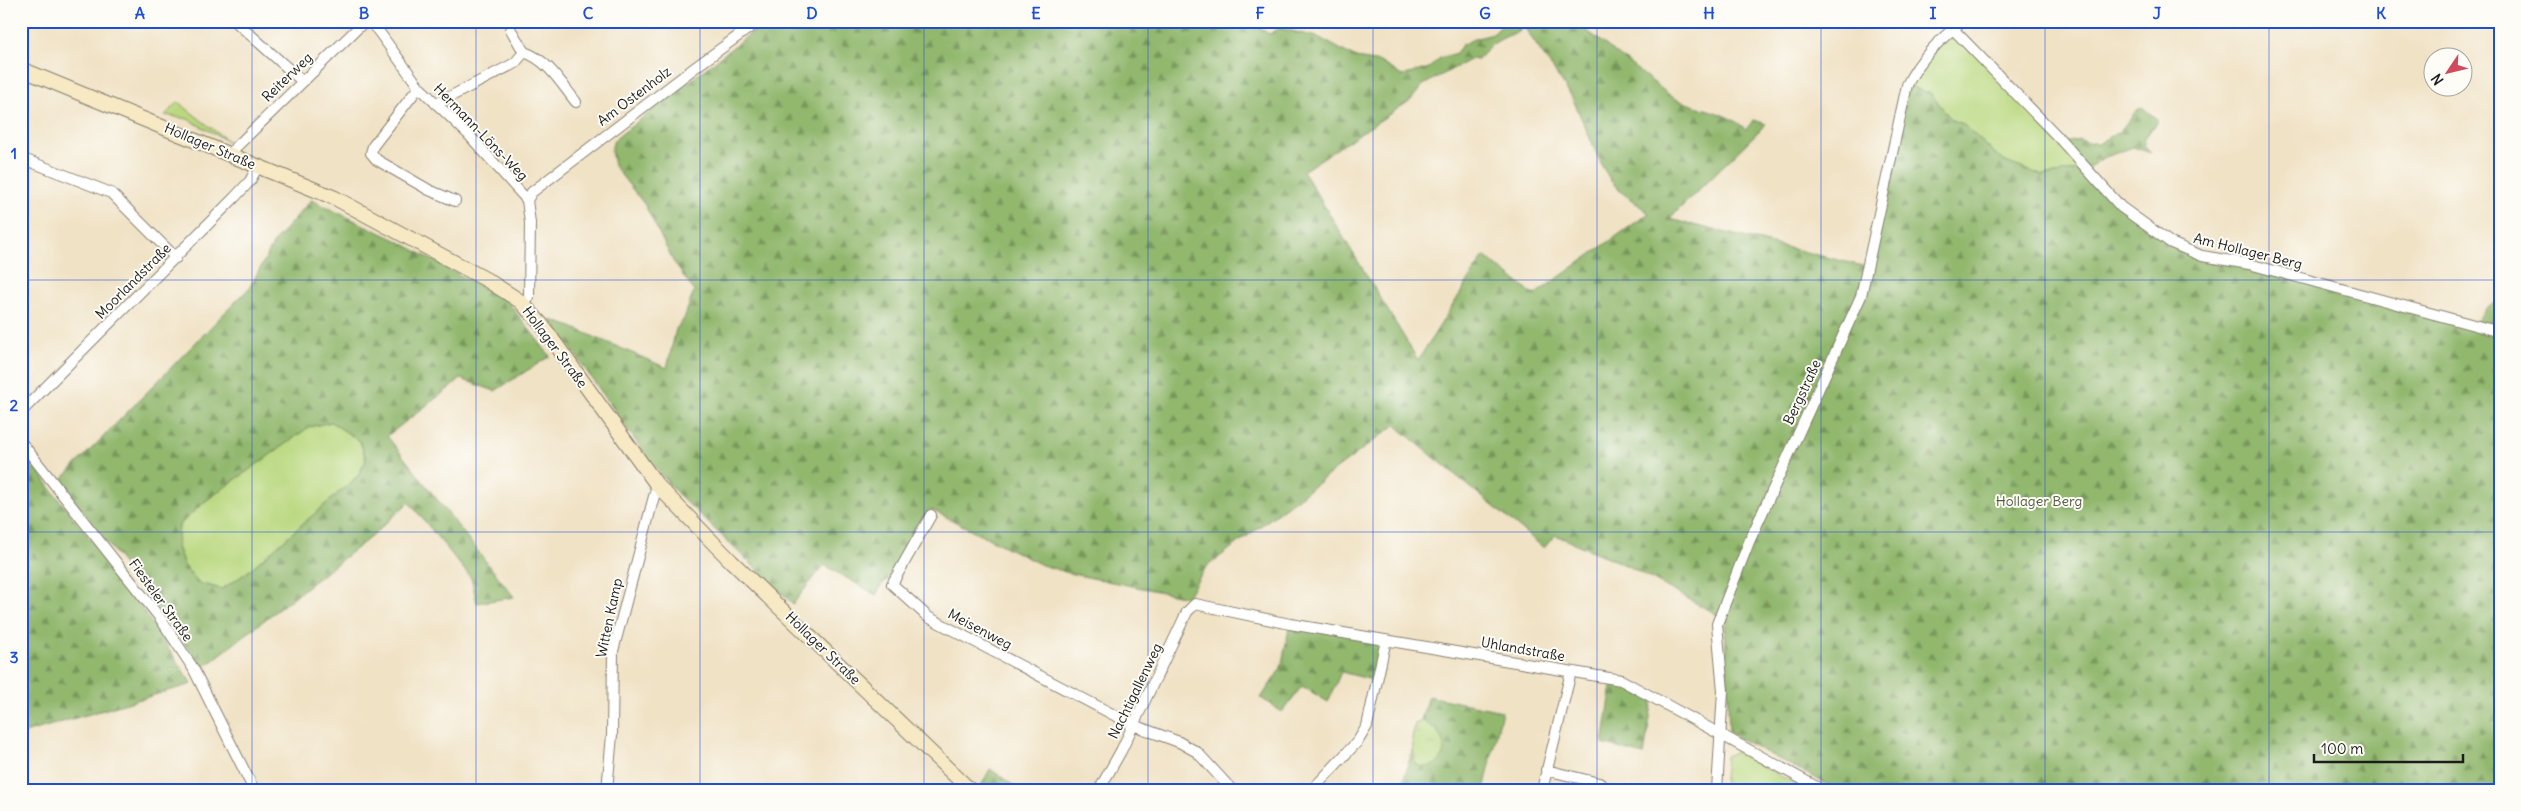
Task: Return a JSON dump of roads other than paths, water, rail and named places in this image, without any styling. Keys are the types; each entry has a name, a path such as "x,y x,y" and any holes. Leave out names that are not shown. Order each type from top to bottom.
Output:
{"main road":[{"name":"Hollager Straße","path":"21,69 232,154 352,207 487,280 524,306 542,325 657,485 731,561 970,790"}],"street":[{"path":"235,21 302,81"},
{"name":"Reiterweg","path":"232,154 235,148 302,81 365,21"},
{"name":"Hermann-Löns-Weg","path":"371,21 419,87 474,141 527,200 530,223 529,297 524,306"},
{"name":"Am Ostenholz","path":"527,200 532,192 697,66 752,26 765,21"},
{"name":"Bergstraße","path":"1718,790 1724,691 1717,624 1749,542 1861,296 1907,85 1915,67 1962,21"},
{"name":"Am Hollager Berg","path":"1953,29 2059,138 2109,195 2134,218 2171,243 2202,256 2249,264 2500,332"},
{"path":"511,30 524,52 537,56 545,63 576,102"},
{"path":"436,104 514,63 524,52"},
{"path":"419,87 373,146 371,153 377,160 428,190 455,201"},
{"path":"21,158 111,193 176,258"},
{"name":"Moorlandstraße","path":"21,412 176,258 250,181 258,166"},
{"name":"Fiesteler Straße","path":"21,442 160,618 194,668 254,790"},
{"name":"Witten Kamp","path":"606,790 612,735 613,651 657,485"},
{"name":"Meisenweg","path":"931,516 892,584 898,592 928,617 1133,725"},
{"name":"Uhlandstraße","path":"1195,604 1386,640 1620,680 1822,790"},
{"name":"Nachtigallenweg","path":"1099,790 1188,612 1195,604"},
{"path":"1312,790 1358,741 1367,726 1386,640"},
{"path":"1542,790 1571,672"},
{"path":"1133,725 1179,742 1197,752 1232,790"},
{"path":"1546,770 1599,783 1610,790"}],"park label":[{"name":"Hollager Berg","path":"2039,501"}]}
